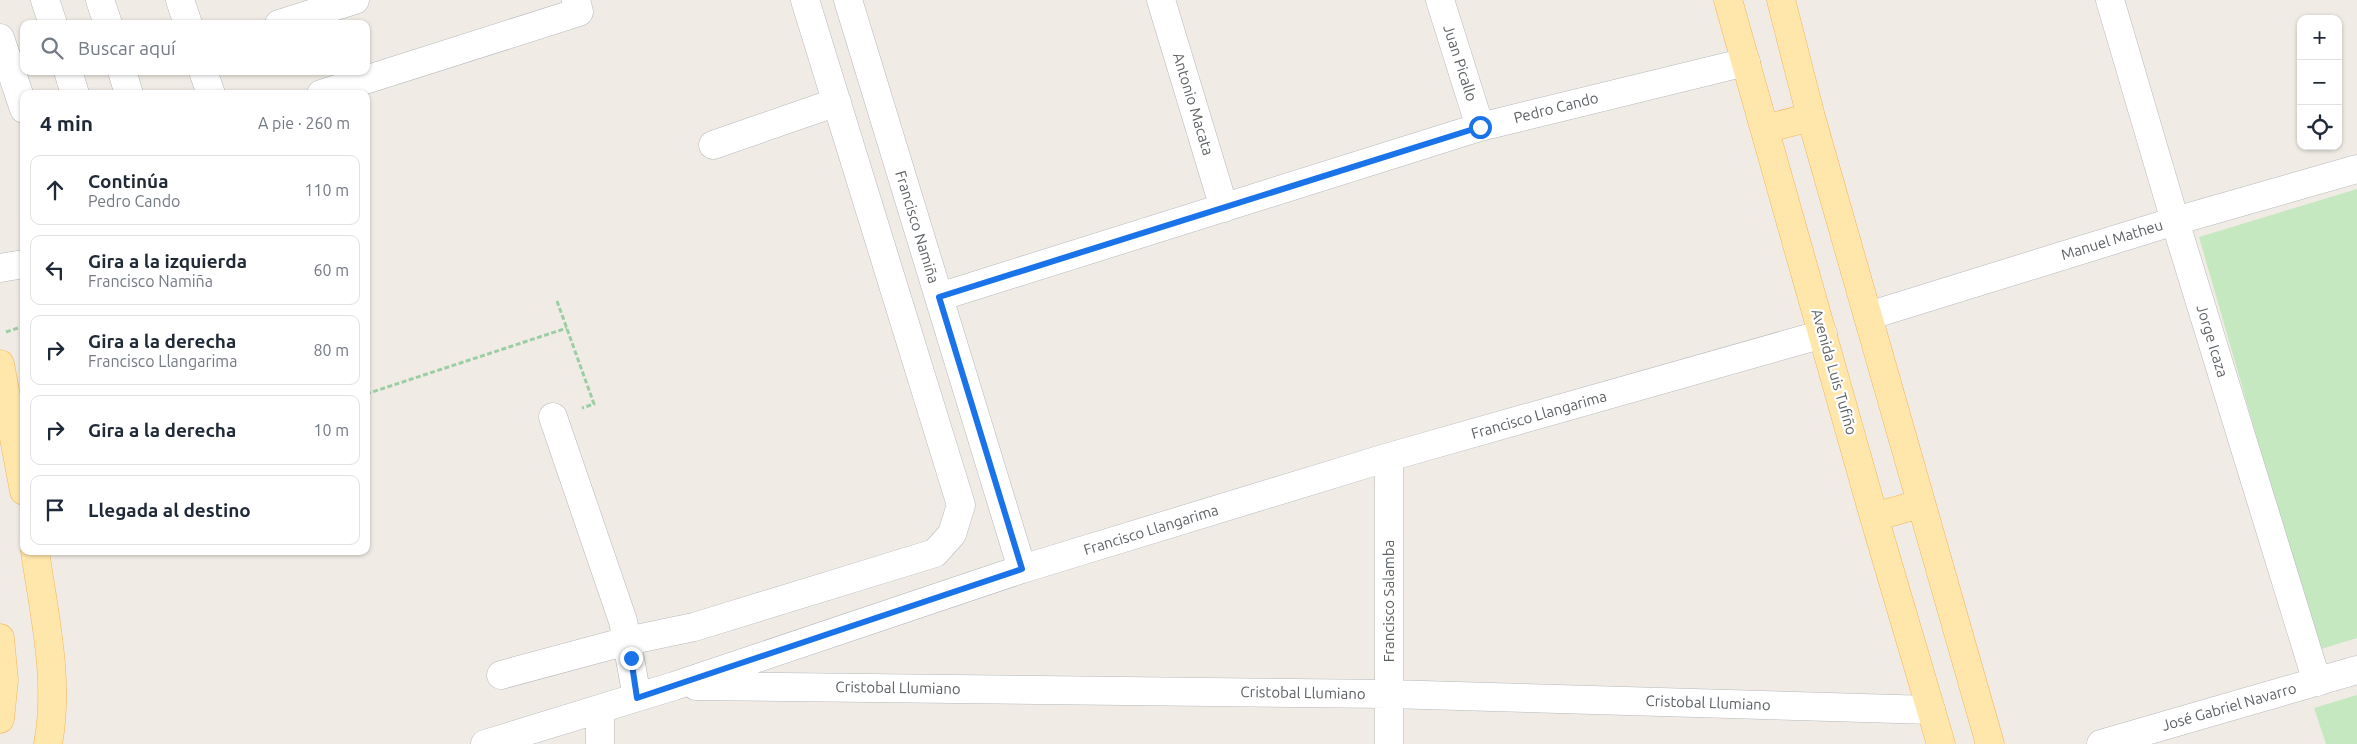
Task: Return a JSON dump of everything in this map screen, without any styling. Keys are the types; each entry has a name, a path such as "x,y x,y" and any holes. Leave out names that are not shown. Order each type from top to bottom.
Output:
{"main road":[{"name":"Avenida Luis Tufiño","path":"1728,0 1940,744"},
{"path":"1781,0 1811,117 1990,744"},
{"path":"1765,129 1811,117"},
{"path":"0,364 20,467"},
{"path":"1874,517 1920,504"},
{"path":"36,555 51,670 52,703 48,744"},
{"path":"0,638 4,680 0,719"}],"street":[{"path":"45,0 52,20"},
{"path":"100,0 107,20"},
{"path":"180,0 187,20"},
{"path":"292,20 355,0"},
{"path":"334,90 579,12 576,0"},
{"path":"501,675 627,641 694,627 935,553 952,534 961,505 805,0"},
{"name":"Francisco Namiña","path":"848,0 1022,569"},
{"name":"Antonio Macata","path":"1161,0 1224,208"},
{"name":"Juan Picallo","path":"1440,0 1480,127"},
{"name":"Jorge Icaza","path":"2110,0 2175,221 2317,682"},
{"path":"0,38 20,97"},
{"name":"Pedro Cando","path":"939,297 1480,127 1746,62"},
{"path":"69,75 74,90"},
{"path":"123,75 128,90"},
{"path":"204,75 210,90"},
{"path":"713,145 837,102"},
{"name":"Manuel Matheu","path":"1868,316 2175,221 2357,169"},
{"path":"0,268 20,265"},
{"name":"Francisco Llangarima","path":"485,744 674,686 1022,569 1388,457 1823,334"},
{"path":"554,418 623,621 637,698"},
{"name":"Francisco Salamba","path":"1388,457 1389,744"},
{"name":"José Gabriel Navarro","path":"2101,744 2357,670"},
{"name":"Cristobal Llumiano","path":"674,686 1389,694 1931,710"},
{"path":"600,709 600,744"}],"path":[{"path":"557,301 594,404"},
{"path":"0,334 20,327"},
{"path":"370,393 567,328"}],"green space":[{"path":"2357,189 2357,638 2318,650 2199,237"},
{"path":"2357,695 2357,744 2326,744 2314,708"}],"route":[{"path":"631,658 637,698 1022,569 939,297 1480,127"}]}
